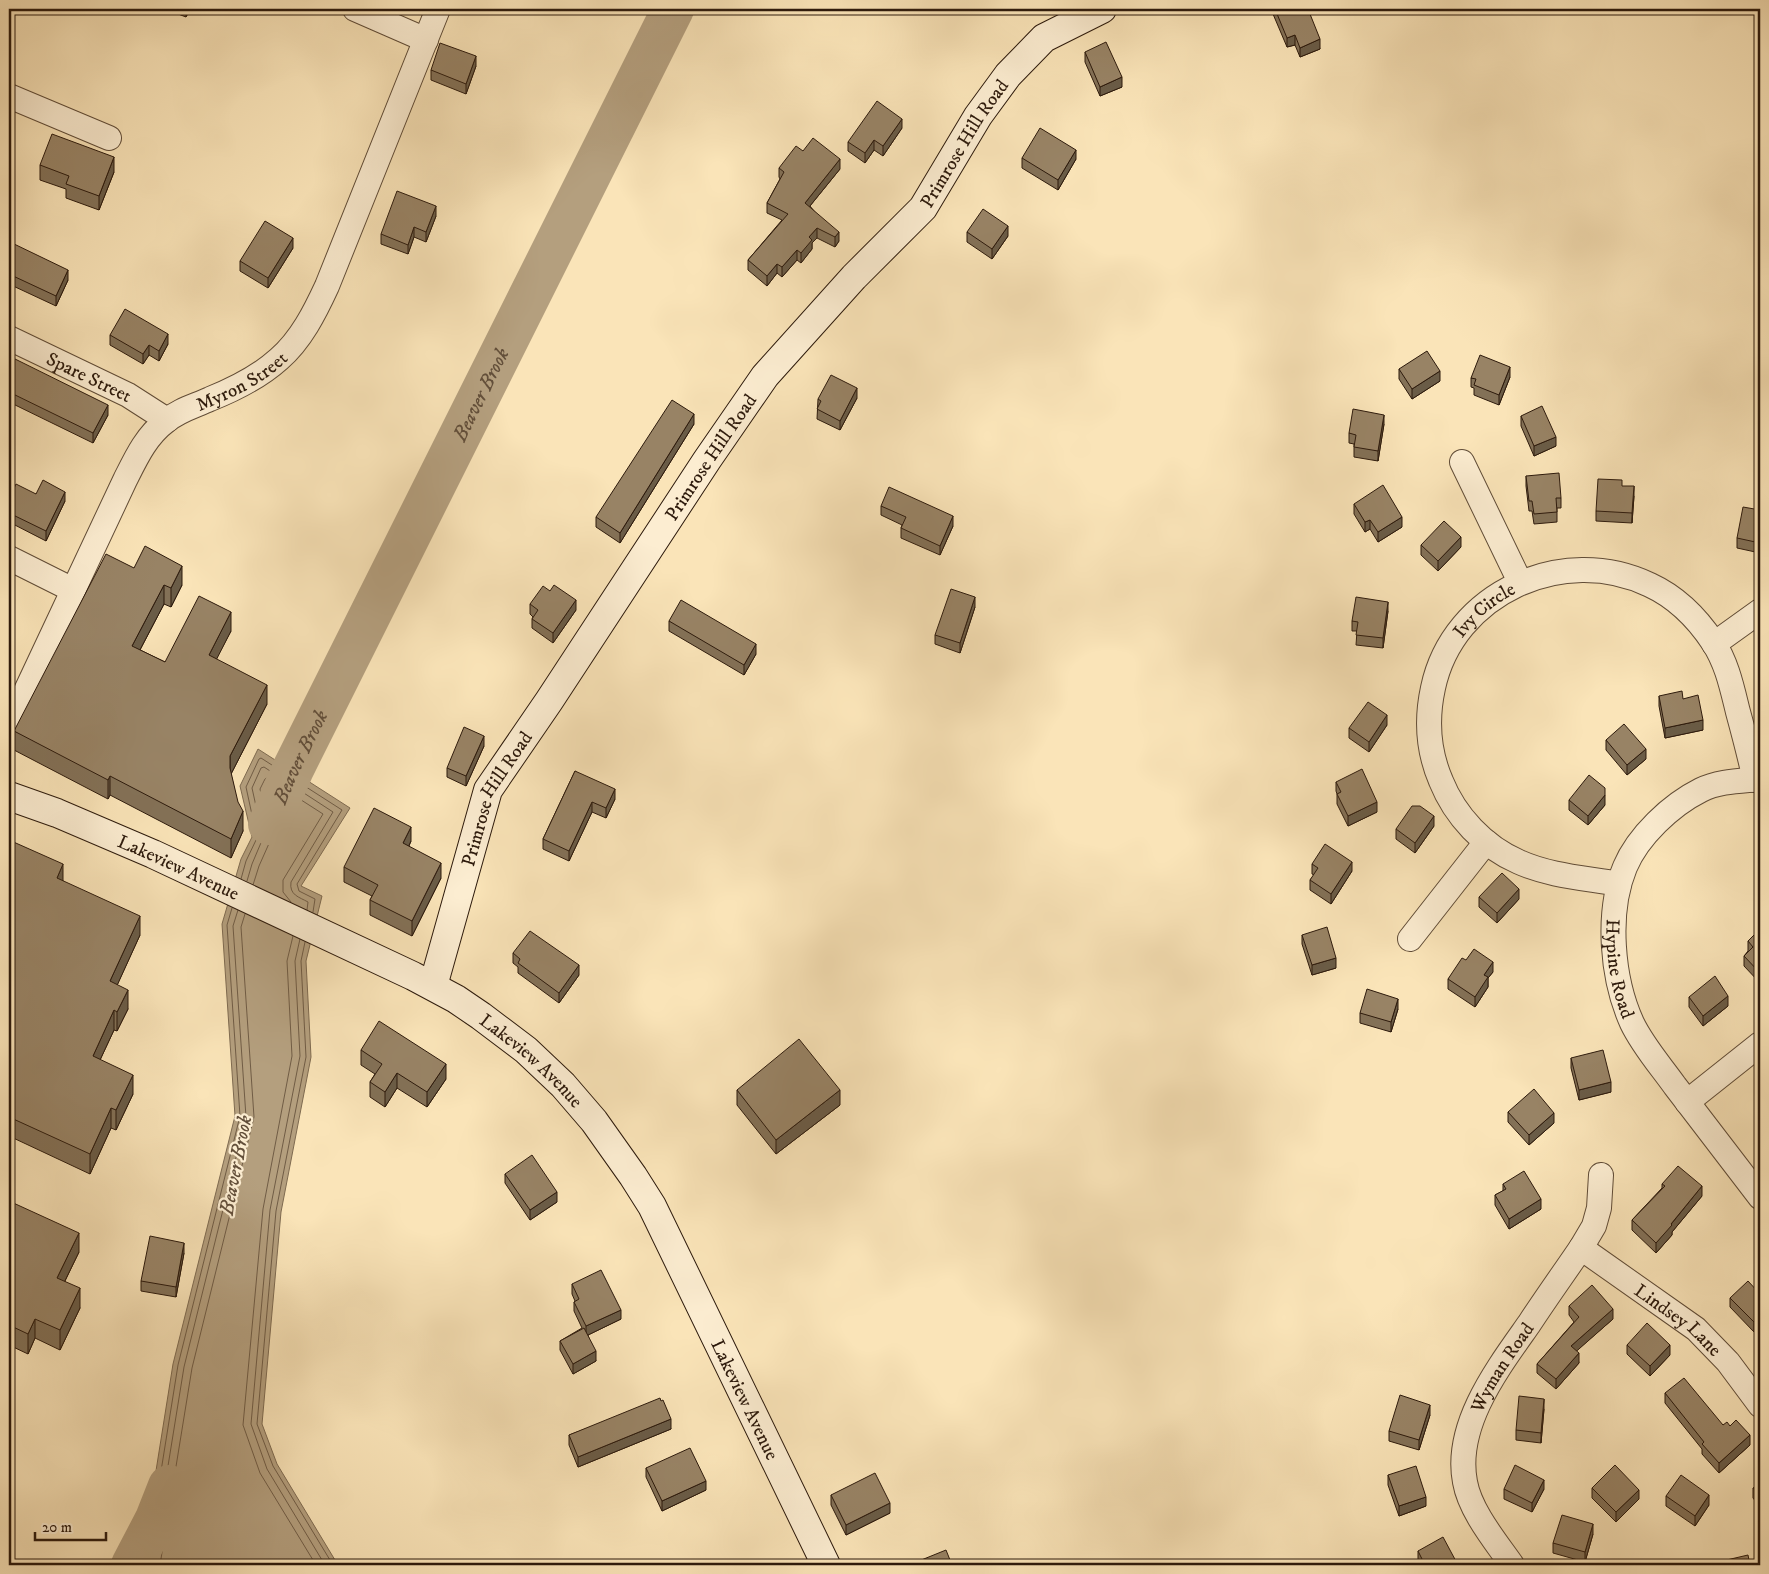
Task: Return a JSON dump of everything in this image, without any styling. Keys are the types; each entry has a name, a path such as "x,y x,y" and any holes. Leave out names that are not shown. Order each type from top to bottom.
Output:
{"street":[{"path":"355,9 426,40"},
{"name":"Myron Street","path":"9,727 136,457 150,436 167,420 185,409 236,389 261,373 280,359 308,324 327,286 438,9"},
{"name":"Primrose Hill Road","path":"433,986 488,790 549,701 706,460 765,376 854,277 922,208 978,116 1008,75 1044,38 1102,9"},
{"path":"9,96 109,138"},
{"name":"Spare Street","path":"9,338 128,395 167,420"},
{"path":"1462,462 1520,582"},
{"path":"9,558 73,590"},
{"name":"Ivy Circle","path":"1620,884 1535,869 1518,862 1486,842 1470,827 1456,810 1444,790 1430,747 1430,702 1434,680 1442,659 1453,640 1466,622 1488,602 1520,582 1563,570 1585,569 1607,571 1629,577 1650,585 1669,596 1696,620 1714,644 1728,675 1758,779"},
{"path":"1714,644 1760,611"},
{"name":"Hypine Road","path":"1758,779 1726,783 1702,790 1679,804 1660,819 1625,866 1620,884 1614,926 1614,941 1617,975 1623,1000 1641,1040 1760,1197"},
{"name":"Lakeview Avenue","path":"9,796 75,820 216,883 433,986 505,1033 546,1068 594,1121 652,1206 826,1565"},
{"path":"1410,939 1486,842"},
{"path":"1687,1102 1760,1044"},
{"name":"Wyman Road","path":"1512,1565 1473,1504 1465,1484 1463,1465 1467,1443 1480,1398 1493,1374 1582,1248 1594,1226 1599,1208 1601,1175"},
{"name":"Lindsey Lane","path":"1582,1248 1702,1334 1728,1362 1760,1405"}],"water":[{"path":"258,749 350,808 301,886 322,896 306,961 311,1057 281,1212 262,1424 277,1464 338,1565 141,1565 173,1364 235,1116 222,924 241,859 252,837 240,786"}],"building":[{"path":"1275,9 1308,9 1320,39 1300,48 1295,35 1287,38"},
{"path":"1106,42 1122,77 1100,87 1085,52"},
{"path":"440,43 476,56 466,84 431,70"},
{"path":"877,101 902,119 883,146 874,140 865,153 848,142"},
{"path":"1040,128 1076,150 1058,180 1022,158"},
{"path":"52,134 114,157 99,196 66,184 69,176 40,165"},
{"path":"813,138 840,159 805,203 839,232 835,237 817,228 809,237 812,240 801,253 797,250 782,267 777,264 767,276 748,260 788,214 767,203 784,172 779,168 796,146 803,151"},
{"path":"397,191 436,206 426,232 414,227 408,245 381,234"},
{"path":"983,209 1008,226 992,249 967,232"},
{"path":"265,221 293,238 268,278 240,261"},
{"path":"12,243 68,270 56,296 11,275 9,277 9,249"},
{"path":"125,309 168,334 159,351 149,345 143,354 110,335"},
{"path":"1427,351 1440,371 1412,389 1399,369"},
{"path":"1480,355 1510,367 1499,395 1474,385 1476,379 1471,378"},
{"path":"9,356 108,405 93,433 9,392"},
{"path":"831,375 857,388 840,421 817,409 821,401 818,399"},
{"path":"672,400 694,414 620,533 596,517"},
{"path":"1542,406 1556,437 1534,446 1521,416"},
{"path":"1353,409 1384,415 1378,451 1354,447 1356,435 1349,433"},
{"path":"1559,473 1561,498 1556,498 1557,512 1534,514 1532,501 1529,501 1526,476"},
{"path":"1598,479 1622,480 1622,486 1634,486 1632,513 1596,511"},
{"path":"43,480 65,492 46,531 9,513 9,499 16,484 36,494"},
{"path":"1383,485 1402,517 1378,532 1370,520 1365,522 1354,504"},
{"path":"889,487 953,516 940,546 901,528 906,517 881,506"},
{"path":"1743,507 1760,510 1760,543 1737,538"},
{"path":"1444,521 1461,537 1438,561 1421,545"},
{"path":"145,546 182,566 171,588 164,585 132,646 165,662 199,596 231,612 209,655 267,685 230,756 230,768 238,802 243,811 231,839 110,776 108,780 14,731 106,554 134,568"},
{"path":"554,585 576,600 553,633 532,619 538,610 530,604 543,586 550,591"},
{"path":"951,589 975,597 960,643 935,635"},
{"path":"1356,597 1388,602 1383,638 1356,635 1358,622 1352,621"},
{"path":"681,600 756,644 744,665 669,621"},
{"path":"1682,691 1683,699 1698,695 1703,720 1665,728 1659,696"},
{"path":"1368,702 1387,715 1369,742 1349,728"},
{"path":"1624,724 1646,749 1627,765 1606,740"},
{"path":"464,727 484,736 466,776 447,768"},
{"path":"1362,769 1377,802 1348,816 1337,794 1341,792 1336,782"},
{"path":"575,771 615,789 606,808 592,802 569,851 543,839"},
{"path":"1589,775 1605,788 1605,795 1588,816 1569,800"},
{"path":"1412,806 1420,806 1434,816 1415,843 1396,829"},
{"path":"374,808 411,827 403,843 441,863 412,921 370,900 378,885 344,867"},
{"path":"9,840 63,864 57,878 140,916 110,981 128,990 117,1012 114,1010 93,1056 133,1075 116,1110 111,1108 90,1154 9,1117"},
{"path":"1325,844 1352,862 1331,894 1310,880 1318,868 1312,864"},
{"path":"1502,873 1519,889 1497,913 1479,897"},
{"path":"1327,927 1336,958 1312,965 1302,935"},
{"path":"1760,929 1760,973 1744,956 1753,947 1748,941"},
{"path":"530,931 579,965 559,993 518,963 520,959 513,953"},
{"path":"1474,949 1493,962 1484,975 1488,977 1475,997 1448,979 1462,958 1466,960"},
{"path":"1715,976 1728,996 1703,1016 1689,997"},
{"path":"1367,989 1398,999 1391,1022 1360,1013"},
{"path":"379,1021 446,1064 427,1092 397,1073 385,1092 370,1082 382,1064 361,1050"},
{"path":"799,1039 840,1090 776,1140 737,1090"},
{"path":"1603,1050 1611,1082 1579,1090 1571,1058"},
{"path":"1534,1089 1554,1113 1529,1135 1508,1112"},
{"path":"9,1151 12,1155 9,1162"},
{"path":"532,1155 557,1192 530,1210 505,1174"},
{"path":"1678,1166 1702,1186 1656,1243 1632,1220 1665,1186 1662,1184"},
{"path":"1524,1171 1541,1199 1509,1219 1495,1195 1506,1189 1503,1184"},
{"path":"9,1201 79,1233 57,1278 80,1288 60,1330 35,1319 28,1334 9,1325"},
{"path":"150,1236 184,1243 176,1287 141,1281"},
{"path":"601,1270 621,1310 586,1326 574,1302 579,1299 572,1284"},
{"path":"1748,1281 1760,1294 1760,1316 1754,1322 1730,1298"},
{"path":"1592,1285 1613,1309 1571,1346 1579,1353 1556,1379 1537,1364 1579,1317 1569,1306"},
{"path":"1647,1323 1670,1345 1650,1366 1627,1345"},
{"path":"584,1328 596,1351 573,1364 560,1341"},
{"path":"1684,1378 1723,1425 1727,1422 1730,1426 1736,1420 1750,1435 1719,1463 1702,1444 1704,1442 1665,1393"},
{"path":"1400,1395 1430,1405 1419,1440 1389,1431"},
{"path":"1519,1396 1544,1399 1541,1433 1516,1430"},
{"path":"660,1398 661,1401 663,1400 671,1419 578,1457 569,1435"},
{"path":"690,1448 706,1481 662,1501 646,1468"},
{"path":"1760,1464 1760,1474 1756,1467"},
{"path":"1515,1465 1544,1480 1532,1503 1504,1489"},
{"path":"1615,1465 1639,1490 1616,1512 1592,1488"},
{"path":"1416,1466 1426,1497 1399,1506 1388,1475"},
{"path":"875,1473 890,1503 846,1525 831,1495"},
{"path":"1681,1475 1709,1495 1695,1516 1666,1496"},
{"path":"1760,1483 1760,1497 1753,1488"},
{"path":"1562,1515 1593,1524 1585,1552 1553,1543"},
{"path":"1443,1537 1458,1565 1425,1565 1418,1551"},
{"path":"946,1550 952,1565 909,1565"},
{"path":"1748,1555 1750,1565 1719,1565 1718,1562"}],"waterway":[{"name":"Beaver Brook","path":"269,824 293,769 673,9"},
{"name":"Beaver Brook","path":"132,1565 156,1519 169,1486"}]}
